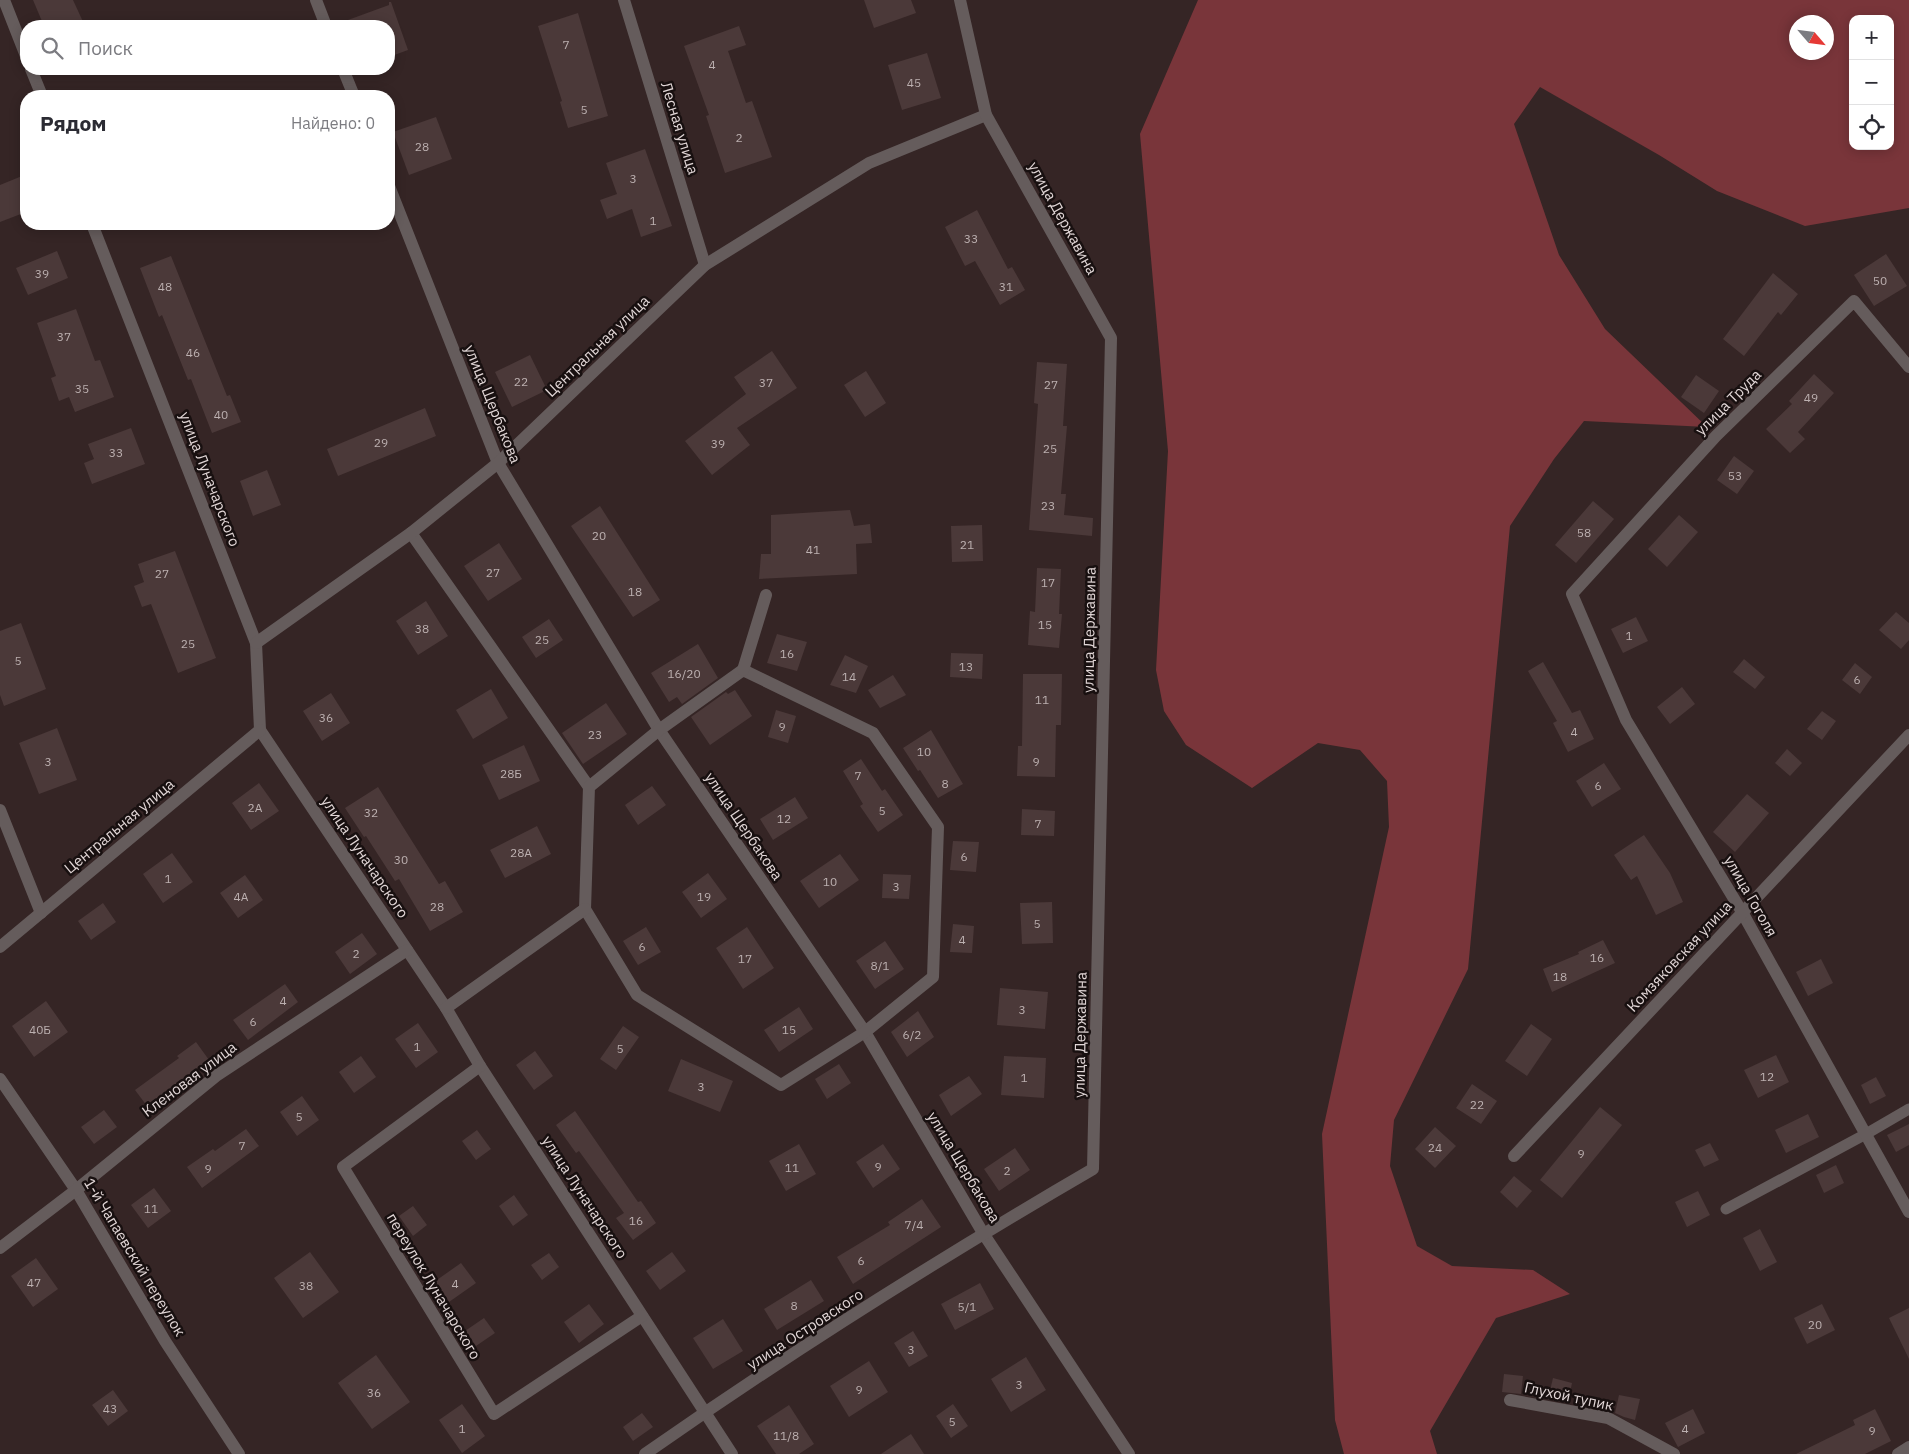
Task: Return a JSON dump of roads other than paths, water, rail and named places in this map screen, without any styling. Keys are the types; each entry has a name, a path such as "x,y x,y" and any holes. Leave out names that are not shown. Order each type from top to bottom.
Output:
{"street":[{"path":"4,0 20,41"},
{"path":"316,0 324,20"},
{"name":"Лесная улица","path":"624,0 705,265"},
{"name":"улица Державина","path":"960,0 986,115 1111,338 1093,1169 984,1232"},
{"path":"33,75 40,90"},
{"path":"345,75 352,90"},
{"name":"Центральная улица","path":"256,643 411,533 498,463 705,265 869,163 986,115"},
{"name":"улица Щербакова","path":"395,201 498,463 659,730 865,1032 984,1232 1129,1454"},
{"name":"улица Луначарского","path":"94,230 256,643 260,730 446,1008 480,1066 732,1454"},
{"name":"улица Труда","path":"1572,594 1716,436 1854,301 1909,367"},
{"path":"411,533 589,787 585,909 638,995 781,1085 865,1032 933,977 938,827 874,733 743,670"},
{"name":"улица Гоголя","path":"1572,594 1626,720 1742,912 1909,1212"},
{"path":"589,787 659,730 743,670 766,595"},
{"name":"Центральная улица","path":"0,947 260,730"},
{"name":"Комзяковская улица","path":"1514,1156 1909,735"},
{"path":"0,810 41,912"},
{"path":"446,1008 585,909"},
{"name":"Кленовая улица","path":"0,1248 76,1190 216,1076 407,950"},
{"name":"переулок Луначарского","path":"480,1066 343,1167 494,1414 642,1316"},
{"name":"1-й Чапаевский переулок","path":"0,1079 76,1190 165,1341 239,1454"},
{"name":"улица Островского","path":"645,1454 705,1412 984,1232"},
{"name":"Глухой тупик","path":"1510,1400 1608,1418 1674,1454"},
{"path":"1898,1454 1909,1447"}],"lane":[{"path":"1726,1209 1909,1109"}]}
